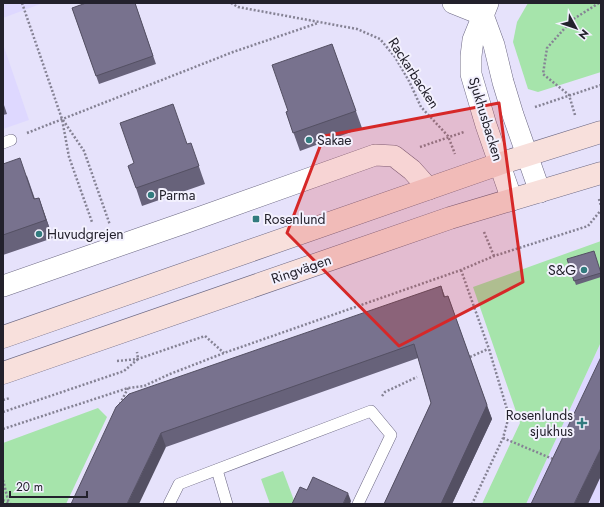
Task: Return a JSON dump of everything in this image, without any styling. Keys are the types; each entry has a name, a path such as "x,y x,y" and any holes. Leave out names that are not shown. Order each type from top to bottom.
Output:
{"main road":[{"path":"3,337 499,164 601,132"},
{"name":"Ringvägen","path":"3,373 443,220 601,173"}],"street":[{"path":"453,3 486,9"},
{"name":"Sjukhusbacken","path":"486,9 503,82 540,192"},
{"name":"Sjukhusbacken","path":"486,9 473,40 470,56 471,74 486,125 512,200"},
{"path":"3,286 375,155 394,156 412,170 428,189"}],"lane":[{"path":"169,504 179,484 371,411 391,435 358,504"},
{"path":"217,470 227,504"}],"path":[{"path":"22,3 62,119 69,157 92,222"},
{"name":"Rackarbacken","path":"231,3 238,7 272,12 318,23 357,29 380,39 395,57 409,81 421,107 448,136"},
{"path":"569,95 544,74 547,48 572,20 599,3"},
{"path":"7,142 233,52 318,23"},
{"path":"62,119 84,151 107,216"},
{"path":"3,429 128,388 144,386 224,353 461,270 494,256 588,226 601,210"},
{"path":"461,270 509,416 502,438 472,504"},
{"path":"120,360 138,359 204,336 224,353"},
{"path":"470,357 488,349"},
{"path":"136,352 138,359"},
{"path":"3,412 124,371 138,359"},
{"path":"371,411 386,392 417,377"},
{"path":"118,408 128,388"},
{"path":"502,438 553,459"},
{"path":"550,466 556,452"},
{"path":"3,480 10,504"},
{"path":"3,500 10,504"}],"highlighted area":[{"path":"499,103 523,282 399,346 287,233 324,136"}],"shaded area":[{"path":"3,3 43,3 3,18"},
{"path":"3,44 29,120 3,129"},
{"name":"Rosenlunds sjukhus","path":"601,342 601,504 526,504"}],"green space":[{"path":"528,3 601,3 601,72 538,92 528,89 513,42 517,22"},
{"path":"601,241 601,342 526,504 482,504 520,423 473,287"},
{"path":"98,408 107,417 66,504 3,504 3,443"},
{"path":"283,471 295,503 270,504 261,479"}],"building":[{"path":"86,3 135,3 153,56 96,76 72,8"},
{"path":"332,44 356,111 293,133 286,112 288,111 272,65"},
{"path":"173,104 187,144 191,143 199,166 136,188 128,166 134,163 120,123"},
{"path":"20,158 34,199 39,198 46,220 3,235 3,164"},
{"path":"594,251 601,273 574,281 567,259"},
{"path":"441,286 444,297 448,296 487,405 441,504 384,504 431,403 414,344 161,433 127,504 71,504 116,407 129,394"},
{"name":"Rosenlunds sjukhus","path":"601,357 601,448 574,504 531,504"},
{"path":"313,477 348,493 343,504 292,504 300,487 307,490"}],"place":[{"name":"Sakae","path":"309,140"},
{"name":"Parma","path":"151,195"},
{"name":"Rosenlund","path":"256,219"},
{"name":"Huvudgrejen","path":"39,234"},
{"name":"S&G","path":"584,270"},
{"name":"Rosenlunds sjukhus","path":"582,423"}]}
